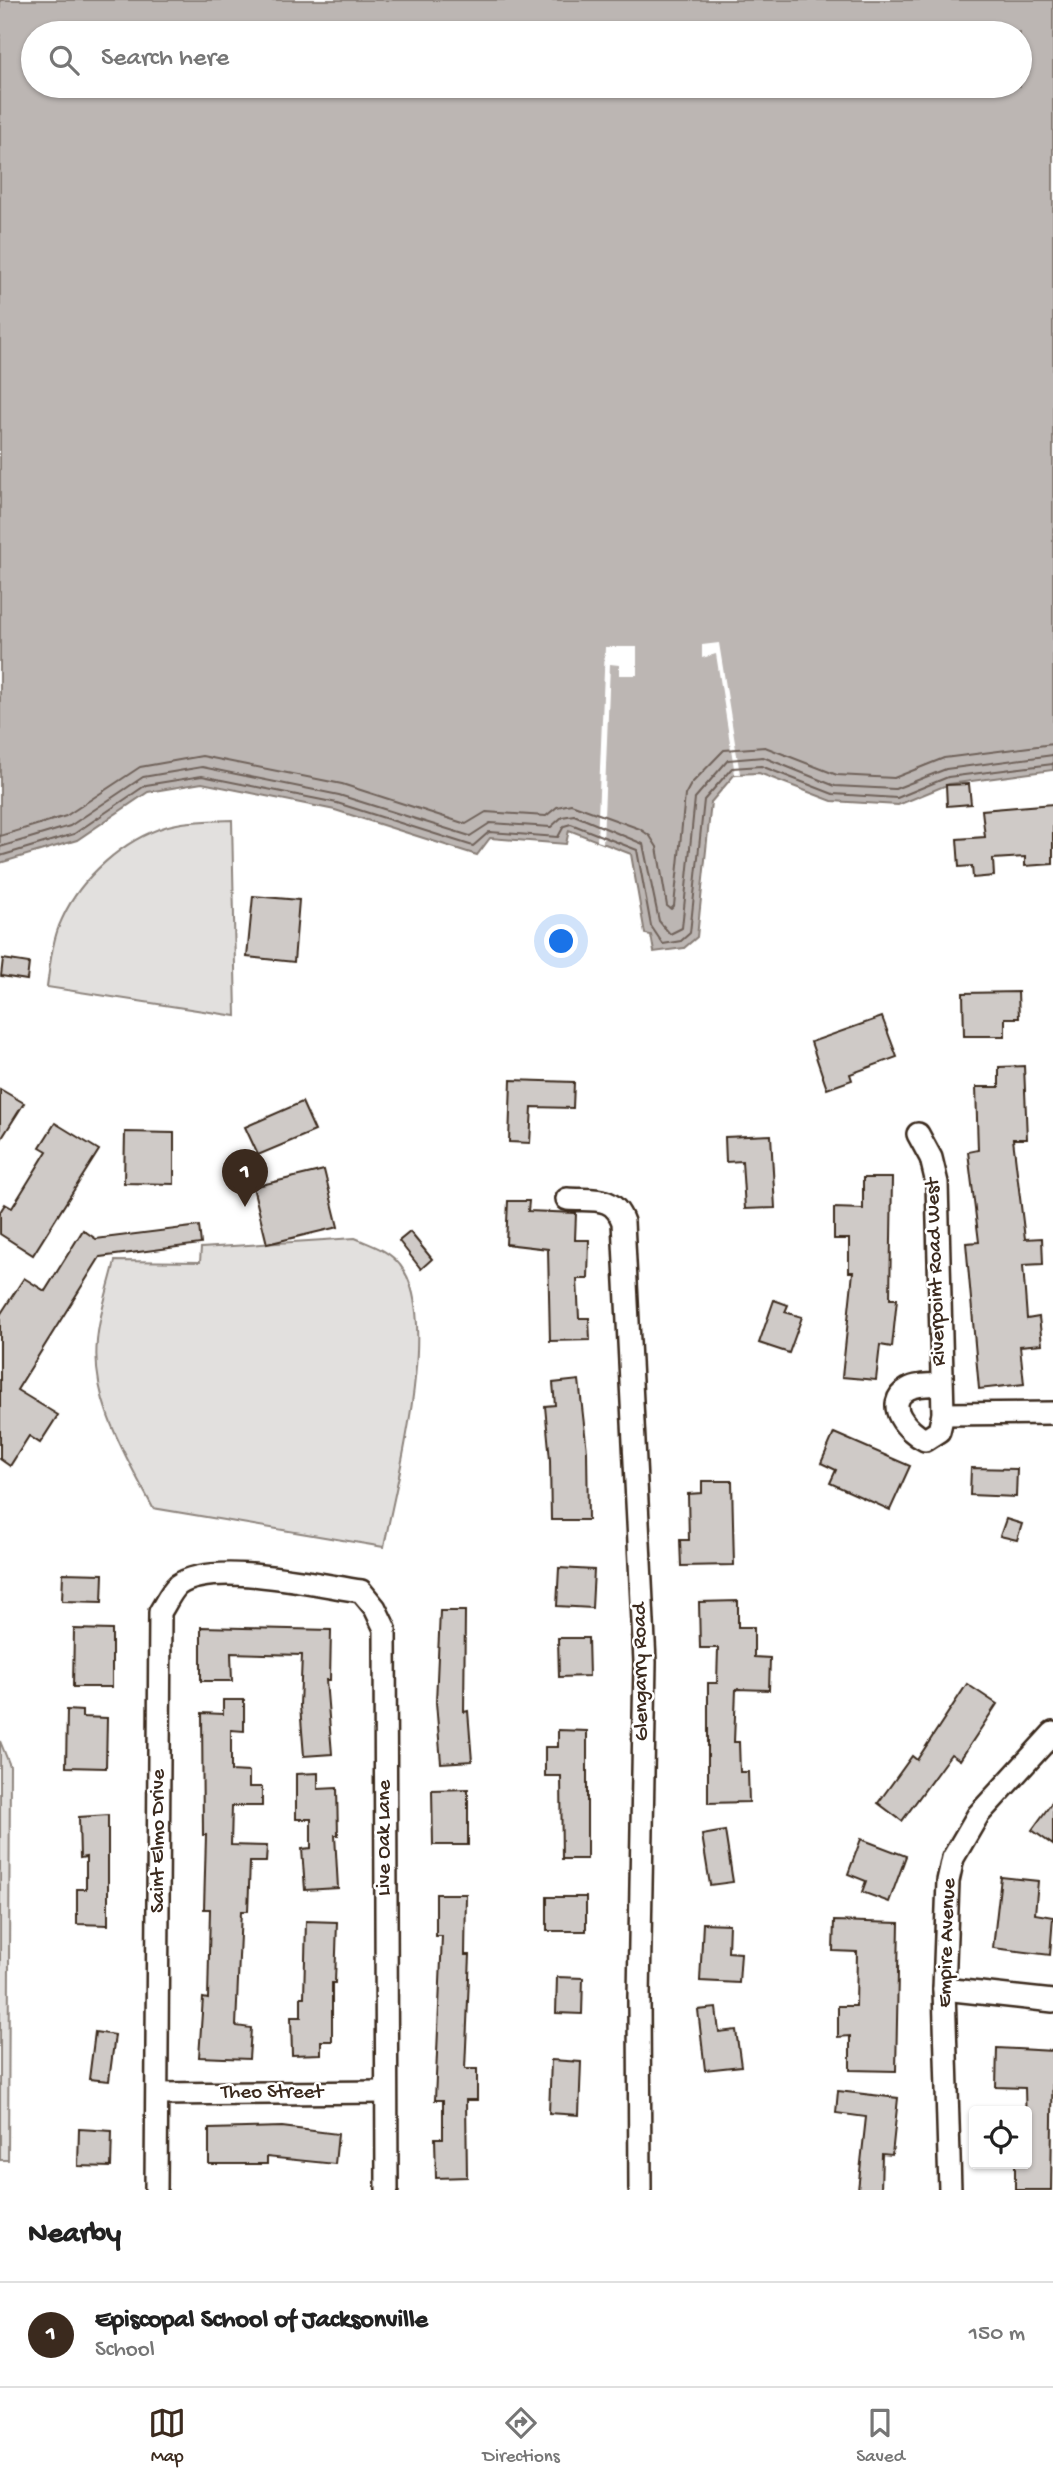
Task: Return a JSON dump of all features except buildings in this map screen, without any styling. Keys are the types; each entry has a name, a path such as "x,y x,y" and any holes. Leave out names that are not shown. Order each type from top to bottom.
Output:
{"street":[{"name":"Riverpoint Road West","path":"918,1134 930,1158 937,1184 943,1414"},
{"name":"Glengarry Road","path":"567,1199 610,1201 618,1209 623,1222 645,1662 639,1997 640,2190"},
{"path":"942,1384 909,1388 901,1396 898,1406 900,1421 911,1434 925,1440 939,1431 943,1414 1053,1413"},
{"name":"Saint Elmo Drive","path":"156,2190 160,1612 177,1586 204,1574 264,1576"},
{"name":"Live Oak Lane","path":"264,1576 361,1591 375,1608 385,1629 387,2190"},
{"name":"Empire Avenue","path":"950,2190 944,1989 948,1881 953,1858 978,1815 1053,1733"},
{"path":"944,1989 1053,2001"},
{"name":"Theo Street","path":"158,2094 386,2092"}],"shaded area":[{"path":"232,820 236,1016 47,987 50,961 62,919 80,889 106,862 136,840 168,826"},
{"path":"355,1238 385,1252 400,1265 412,1289 417,1322 417,1360 412,1401 384,1547 153,1508 113,1428 99,1386 98,1331 115,1261 200,1262 201,1248"},
{"path":"0,1741 10,1766 8,2160 0,2160"}],"water":[{"path":"0,0 1053,0 1053,770 949,784 898,805 832,801 759,773 735,774 711,802 697,937 684,948 654,952 651,935 645,934 631,854 569,830 566,844 490,838 477,855 335,810 202,783 148,792 77,840 0,863"}],"pier":[{"path":"719,643 740,774 735,774 716,654 702,658 702,645"},
{"path":"605,647 637,647 637,675 619,675 619,665 610,664 603,843 597,841"}],"place":[{"name":"Episcopal School of Jacksonville","path":"245,1207"}]}
